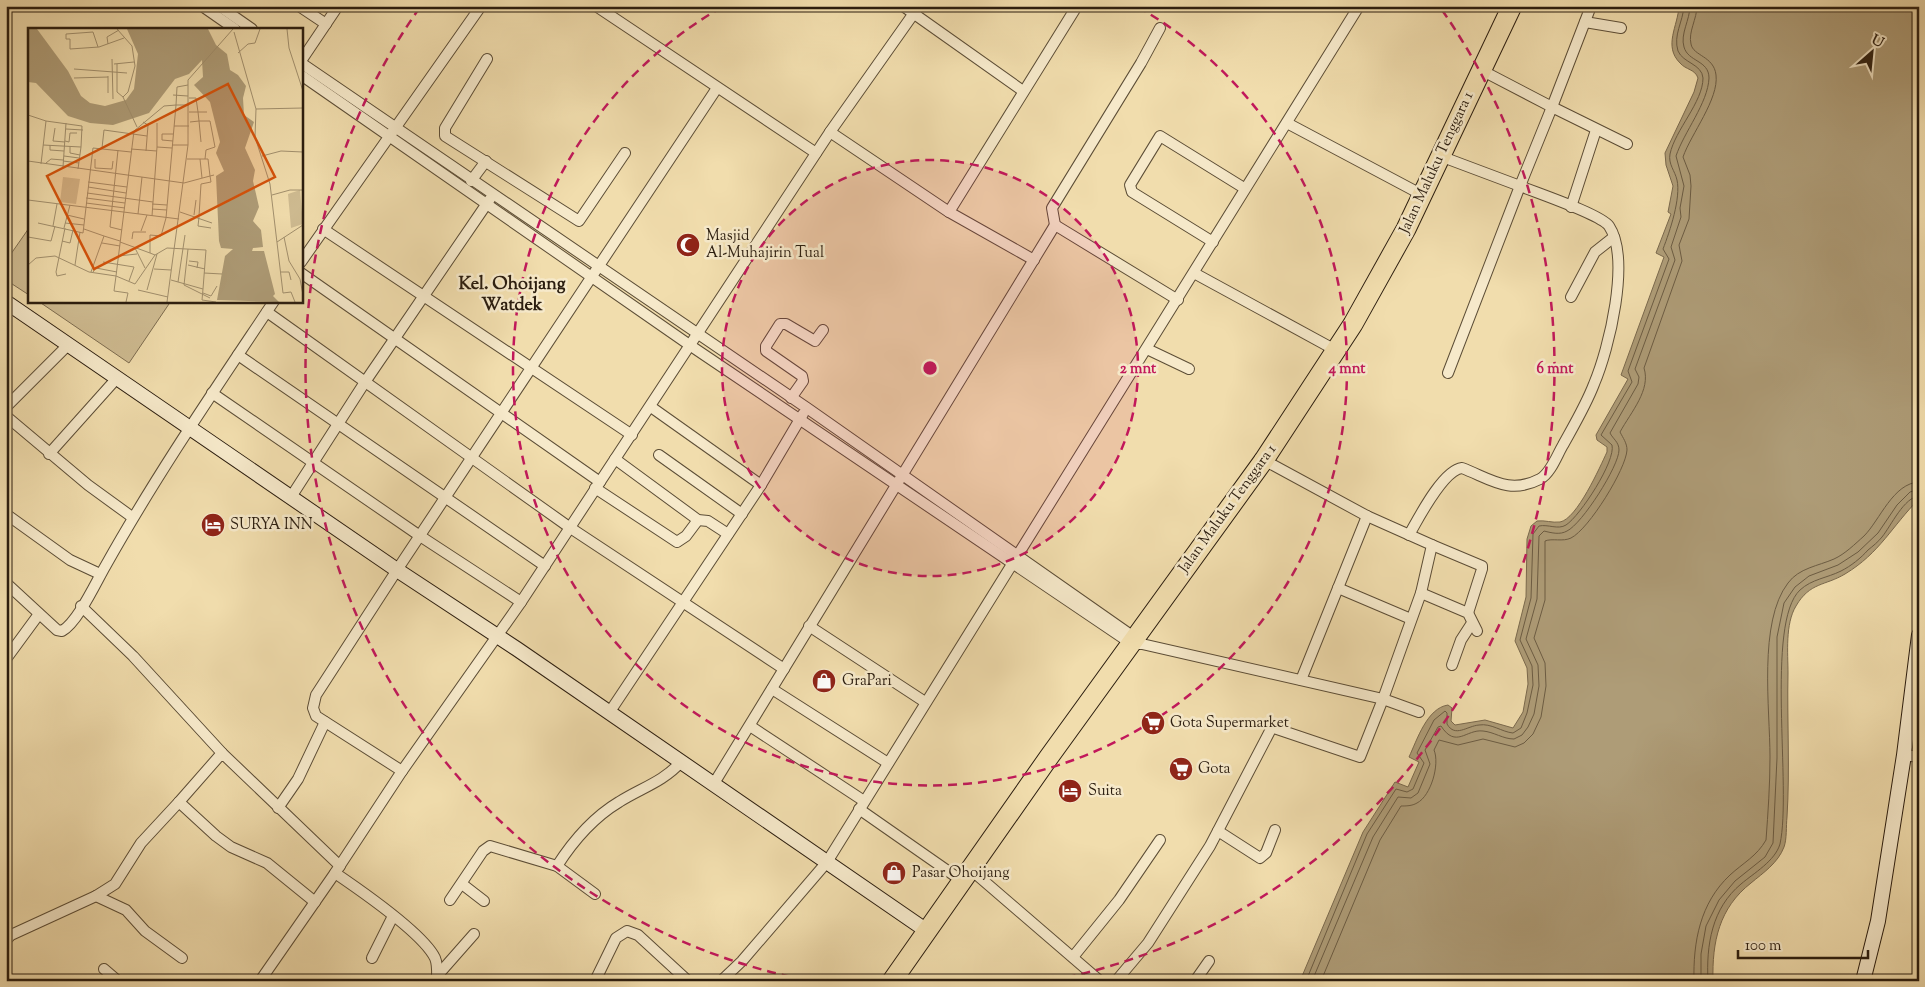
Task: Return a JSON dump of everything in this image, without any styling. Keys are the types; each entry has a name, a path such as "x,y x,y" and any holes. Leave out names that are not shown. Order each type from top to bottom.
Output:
{"highway":[{"name":"Jalan Maluku Tenggara 1","path":"882,981 923,929 1132,639 1156,595 1260,458 1353,324 1406,229 1509,6"},
{"name":"Jalan Maluku Tenggara 1","path":"1260,458 1381,258 1509,6"},
{"name":"Jalan Maluku Tenggara 1","path":"892,981 923,929"}],"street":[{"path":"202,6 233,28"},
{"path":"219,6 251,28"},
{"path":"299,6 326,24"},
{"path":"302,60 338,6"},
{"path":"302,260 481,6"},
{"path":"596,6 716,88 816,153"},
{"path":"903,6 916,10 1023,90"},
{"path":"949,212 1023,90 1077,6"},
{"path":"721,981 751,951 827,862 925,702 1148,349 1214,242 1244,188 1287,123 1359,6"},
{"path":"1448,373 1591,6"},
{"path":"262,980 338,870 402,771 521,602 569,527 651,407 830,132 916,10"},
{"path":"1585,22 1621,28"},
{"path":"713,785 1055,226 1052,208 1141,63 1160,28"},
{"path":"486,59 444,132 486,162 579,221 625,152"},
{"path":"302,63 391,132 490,199 599,267 792,398 900,482"},
{"path":"1481,70 1596,130 1627,144"},
{"path":"302,76 471,181 490,199 592,277 691,346 900,482 1132,639 1383,699 1419,712"},
{"path":"402,771 314,714 316,696 397,570 716,88"},
{"path":"1287,123 1415,191"},
{"path":"1571,207 1596,130"},
{"path":"830,132 949,212 1034,260"},
{"path":"1214,242 1132,192 1130,185 1160,136 1244,188"},
{"path":"1409,535 1446,477 1458,468 1507,486 1520,486 1545,476 1597,378 1618,286 1619,259 1614,237 1608,225 1602,220 1440,156"},
{"path":"471,181 486,162"},
{"path":"291,498 312,462 339,424 365,382 490,199"},
{"path":"1055,226 1178,300"},
{"path":"323,229 632,435"},
{"path":"1571,297 1594,252 1614,237"},
{"path":"1194,273 1328,346"},
{"path":"302,275 395,338 677,542 686,536 698,520"},
{"path":"6,302 923,929"},
{"path":"6,583 39,614 62,631 82,606 132,517 273,302"},
{"path":"267,312 569,527 784,669"},
{"path":"792,398 803,381 802,376 766,352 766,346 780,324 786,324 815,341 823,330"},
{"path":"6,407 68,344"},
{"path":"1148,349 1189,370"},
{"path":"238,355 544,566"},
{"path":"49,454 117,378"},
{"path":"212,393 420,536 521,602"},
{"path":"651,407 762,485"},
{"path":"609,713 762,485 806,408"},
{"path":"6,416 49,454 132,517"},
{"path":"659,455 742,514"},
{"path":"1260,458 1367,516 1482,566 1472,622 1461,640 1452,665"},
{"path":"615,459 698,520 708,521 728,534"},
{"path":"6,514 70,560 100,574"},
{"path":"1301,680 1367,516"},
{"path":"1116,981 1153,936 1218,831 1270,730 1274,728 1360,757 1421,593 1432,545"},
{"path":"1338,588 1411,619"},
{"path":"1421,593 1472,622"},
{"path":"82,606 133,656 222,753 338,870 393,916 432,953 436,959 437,978"},
{"path":"6,659 39,614"},
{"path":"809,626 925,702"},
{"path":"1863,981 1878,921 1904,755 1919,636"},
{"path":"772,689 888,763"},
{"path":"278,808 298,779 325,722"},
{"path":"750,726 962,873 1073,957 1100,981"},
{"path":"6,940 11,935 96,896 113,886 141,843 180,802 222,753"},
{"path":"1904,755 1919,757"},
{"path":"556,866 578,838 609,808 670,775 681,762"},
{"path":"180,802 216,836 231,847 267,863 315,902"},
{"path":"1218,831 1260,858 1266,853 1275,830"},
{"path":"1073,957 1119,900 1160,840"},
{"path":"450,900 483,850 488,846 556,866 595,894"},
{"path":"462,884 484,902"},
{"path":"113,886 118,904"},
{"path":"96,896 118,904 145,931 182,958"},
{"path":"372,958 393,916"},
{"path":"594,981 616,938 627,931 638,935 688,981"},
{"path":"437,978 474,934"},
{"path":"1195,981 1209,961"},
{"path":"104,969 118,981"}],"shaded area":[{"path":"28,229 28,294 6,280 6,261"},
{"path":"39,302 170,302 129,363"}],"water":[{"path":"1679,6 1919,6 1919,499 1868,557 1838,578 1812,588 1801,598 1792,613 1788,639 1788,781 1784,847 1774,863 1731,903 1716,939 1713,981 1300,981 1363,832 1395,782 1408,787 1419,762 1409,757 1419,734 1429,718 1441,707 1448,705 1452,708 1451,721 1455,725 1485,720 1513,728 1523,712 1528,684 1527,668 1515,641 1526,597 1527,539 1531,526 1537,521 1560,522 1567,519 1587,492 1599,469 1607,452 1607,447 1597,440 1596,435 1628,379 1621,375 1664,257 1656,253 1671,214 1668,212 1673,186 1666,165 1665,153 1694,92 1698,78 1695,73 1680,63 1673,50 1672,43"}],"place":[{"name":"Masjid Al-Muhajirin Tual","path":"688,245"},
{"name":"SURYA INN","path":"213,525"},
{"name":"GraPari","path":"824,681"},
{"name":"Gota Supermarket","path":"1153,723"},
{"name":"Gota","path":"1181,769"},
{"name":"Suita","path":"1070,791"},
{"name":"Pasar Ohoijang","path":"894,873"}],"district":[{"name":"Kel. Ohoijang Watdek","path":"512,295"}]}
